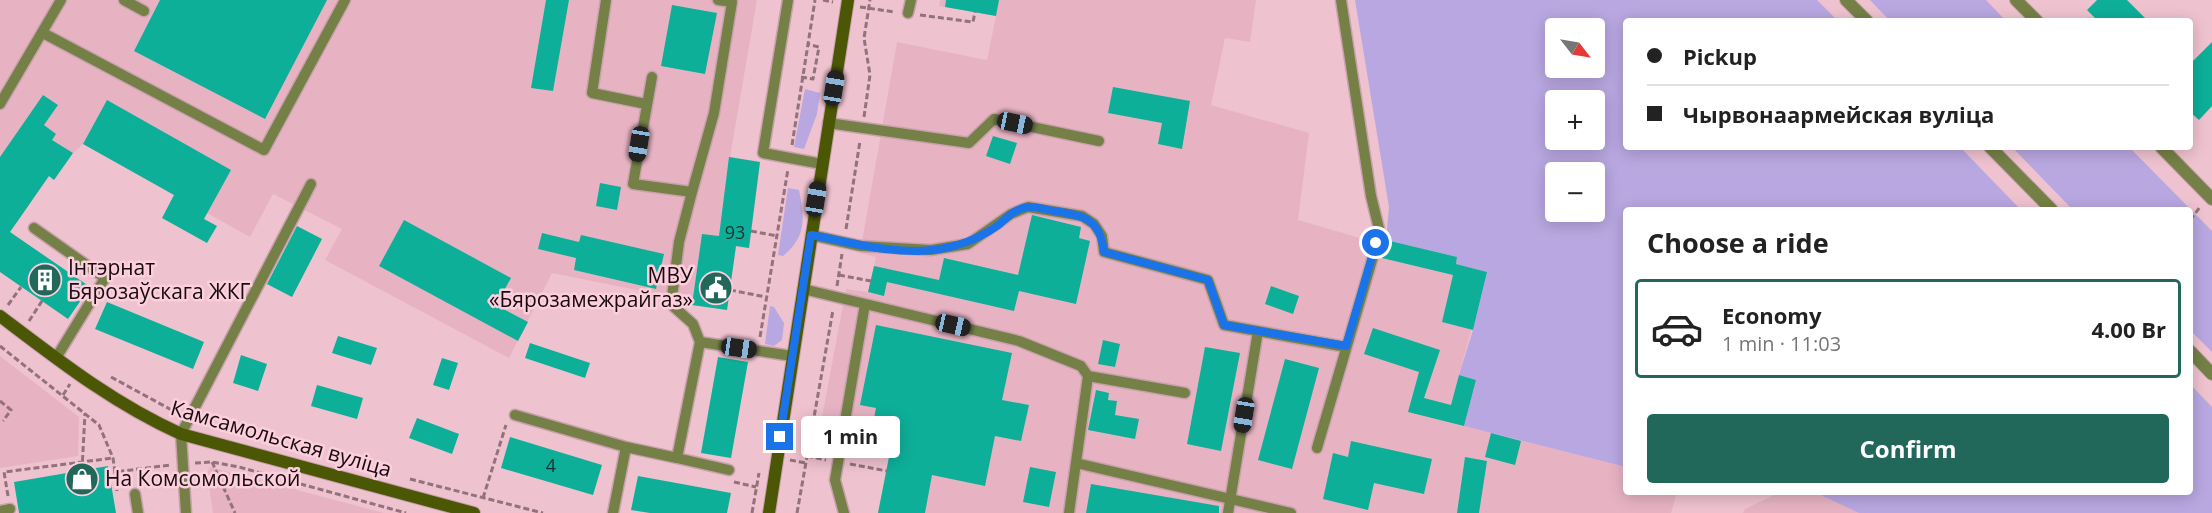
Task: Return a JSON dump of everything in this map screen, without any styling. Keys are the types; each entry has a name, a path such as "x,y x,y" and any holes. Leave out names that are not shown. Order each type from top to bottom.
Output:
{"main road":[{"path":"769,513 802,289 849,0"},
{"name":"Камсамольская вуліца","path":"3,312 56,358 142,417 181,434 474,513"}],"street":[{"path":"1846,0 1864,18"},
{"path":"2016,0 2034,18"},
{"path":"1993,150 2049,207"},
{"path":"2164,150 2211,196"},
{"path":"2193,354 2212,374"}],"lane":[{"path":"0,104 61,0"},
{"path":"124,0 144,11"},
{"path":"43,33 264,150 345,0"},
{"path":"606,0 592,93 646,104"},
{"path":"677,459 700,342 693,324 674,307 672,297 679,242 714,113 732,2 720,0"},
{"path":"788,0 763,153 822,164"},
{"path":"908,13 911,0"},
{"path":"1317,448 1380,233 1371,196 1341,0"},
{"path":"652,77 633,184 692,192"},
{"path":"828,123 969,143 994,119 1099,141"},
{"path":"186,513 181,434 311,184"},
{"path":"811,235 861,246 931,250 968,243 997,226 1011,214 1028,207 1082,216 1094,224 1102,236 1104,252 1208,280 1224,325 1346,346"},
{"path":"34,228 105,278 56,358"},
{"path":"802,289 1019,341 1081,366 1088,376 1069,513"},
{"path":"844,513 835,480 865,304"},
{"path":"1228,513 1258,331"},
{"path":"700,342 792,356"},
{"path":"1088,376 1185,393"},
{"path":"515,415 626,447 729,470"},
{"path":"613,513 626,447"},
{"path":"1076,463 1291,513"},
{"path":"135,494 138,513"}],"path":[{"path":"758,351 815,0"},
{"path":"797,513 839,275 870,75 864,39 870,0"},
{"path":"801,77 813,79 819,46 807,44"},
{"path":"751,231 777,236"},
{"path":"839,275 871,281"},
{"path":"3,312 21,287"},
{"path":"730,291 767,297"},
{"path":"21,318 28,323 42,301"},
{"path":"0,302 3,312"},
{"path":"3,312 14,312"},
{"path":"0,346 99,424 112,458 117,491"},
{"path":"105,373 189,419"},
{"path":"0,401 11,410 3,421"},
{"path":"82,470 85,413"},
{"path":"483,498 504,429 515,415"},
{"path":"5,510 2,472 112,458"},
{"path":"235,513 213,462 406,513"},
{"path":"115,472 174,464"},
{"path":"404,478 543,513"}],"shaded area":[{"path":"0,0 757,0 730,157 760,162 749,248 736,247 727,310 692,305 687,301 672,297 552,273 509,358 325,260 342,229 273,194 250,237 83,144 73,153 54,180 48,176 17,223 0,212"},
{"path":"940,0 1256,0 1250,42 1225,38 1211,105 1309,133 1298,220 1384,245 1386,240 1457,257 1456,264 1487,272 1459,375 1476,380 1464,426 1623,466 1623,495 1676,495 1671,513 878,513 889,457 817,444 846,289 868,292 876,257 860,253 897,42 987,60 996,16 939,6"},
{"path":"1355,0 1817,0 1835,18 1623,18 1623,150 1963,150 2018,207 1623,207 1623,466 1464,426 1476,380 1459,375 1487,272 1456,264 1457,257 1386,240 1389,207"},
{"path":"1870,0 1986,0 2003,18 1887,18"},
{"path":"805,89 820,93 817,114 804,149 794,147"},
{"path":"2015,150 2132,150 2188,207 2070,207"},
{"path":"788,188 799,190 803,219 796,242 783,256 778,255"},
{"path":"2193,212 2212,231 2212,352 2193,333"},
{"path":"770,306 774,307 784,323 782,340 774,346 765,344"},
{"path":"0,356 79,417 78,456 0,468"},
{"path":"2193,387 2212,407 2212,513 1859,513 1820,495 2193,495"},
{"path":"210,467 384,513 213,513 207,473"},
{"path":"1774,495 1820,495 1859,513 1743,513 1745,509"}],"building":[{"path":"160,0 327,0 265,119 134,51"},
{"path":"546,0 569,0 553,91 531,88"},
{"path":"946,0 999,0 996,16 945,7"},
{"path":"2097,0 2127,0 2145,18 2095,18 2087,10"},
{"path":"672,5 717,13 705,74 661,66"},
{"path":"2212,42 2212,106 2199,120 2193,115 2193,61"},
{"path":"1113,87 1190,101 1182,149 1158,144 1162,123 1108,113"},
{"path":"43,95 58,105 44,125 56,134 52,140 73,153 54,180 49,176 10,232 90,287 68,319 0,272 0,157"},
{"path":"107,100 231,170 204,219 217,226 207,243 162,218 174,195 83,144"},
{"path":"993,136 1017,143 1010,164 986,156"},
{"path":"729,157 760,162 749,248 736,246 727,310 692,305 702,234 719,236"},
{"path":"600,183 621,187 617,210 596,206"},
{"path":"1032,215 1081,227 1079,238 1090,241 1076,304 1019,291 1014,311 887,282 884,296 868,292 874,266 939,280 944,258 1018,275"},
{"path":"404,220 511,278 496,305 528,322 518,341 379,266"},
{"path":"297,226 322,239 292,297 267,284"},
{"path":"542,233 579,242 581,235 664,254 656,289 574,270 576,258 538,249"},
{"path":"1386,240 1457,257 1456,264 1487,272 1473,330 1442,322 1453,275 1382,258"},
{"path":"1271,286 1299,296 1293,314 1265,304"},
{"path":"107,302 204,342 193,369 95,329"},
{"path":"876,325 1012,353 1002,400 1029,405 1021,441 995,436 985,486 932,475 925,513 878,513 889,457 867,452 876,408 860,405"},
{"path":"1373,328 1440,350 1424,398 1451,405 1459,375 1476,380 1464,426 1408,412 1419,372 1364,354"},
{"path":"338,336 377,348 371,365 332,353"},
{"path":"1103,340 1120,344 1115,367 1098,364"},
{"path":"530,343 590,363 585,378 525,358"},
{"path":"1205,347 1240,353 1221,451 1187,444"},
{"path":"241,355 267,364 258,391 233,383"},
{"path":"718,357 748,362 731,458 701,453"},
{"path":"442,358 458,363 449,390 433,385"},
{"path":"1285,359 1319,368 1292,469 1258,460"},
{"path":"317,385 363,398 357,419 311,406"},
{"path":"1096,390 1109,393 1108,400 1117,401 1115,415 1139,419 1135,439 1088,430"},
{"path":"417,418 459,434 452,454 409,438"},
{"path":"1491,433 1521,441 1515,465 1485,457"},
{"path":"510,437 602,465 593,495 501,468"},
{"path":"1351,441 1432,459 1424,494 1374,483 1368,510 1323,499 1333,453 1348,457"},
{"path":"1465,457 1487,461 1479,513 1457,513"},
{"path":"108,466 116,513 19,513 14,482"},
{"path":"1030,467 1056,472 1049,507 1023,502"},
{"path":"638,476 731,493 727,513 650,513 631,510"},
{"path":"1091,484 1219,506 1219,513 1086,513"}],"place":[{"name":"Інтэрнат Бярозаўскага ЖКГ","path":"45,280"},
{"name":"МВУ «Бярозамежрайгаз»","path":"716,288"},
{"name":"На Комсомольской","path":"82,479"}],"route":[{"path":"780,437 811,235 861,246 931,250 968,243 997,226 1011,214 1028,207 1082,216 1094,224 1102,236 1104,252 1208,280 1224,325 1346,346 1376,243"}]}
